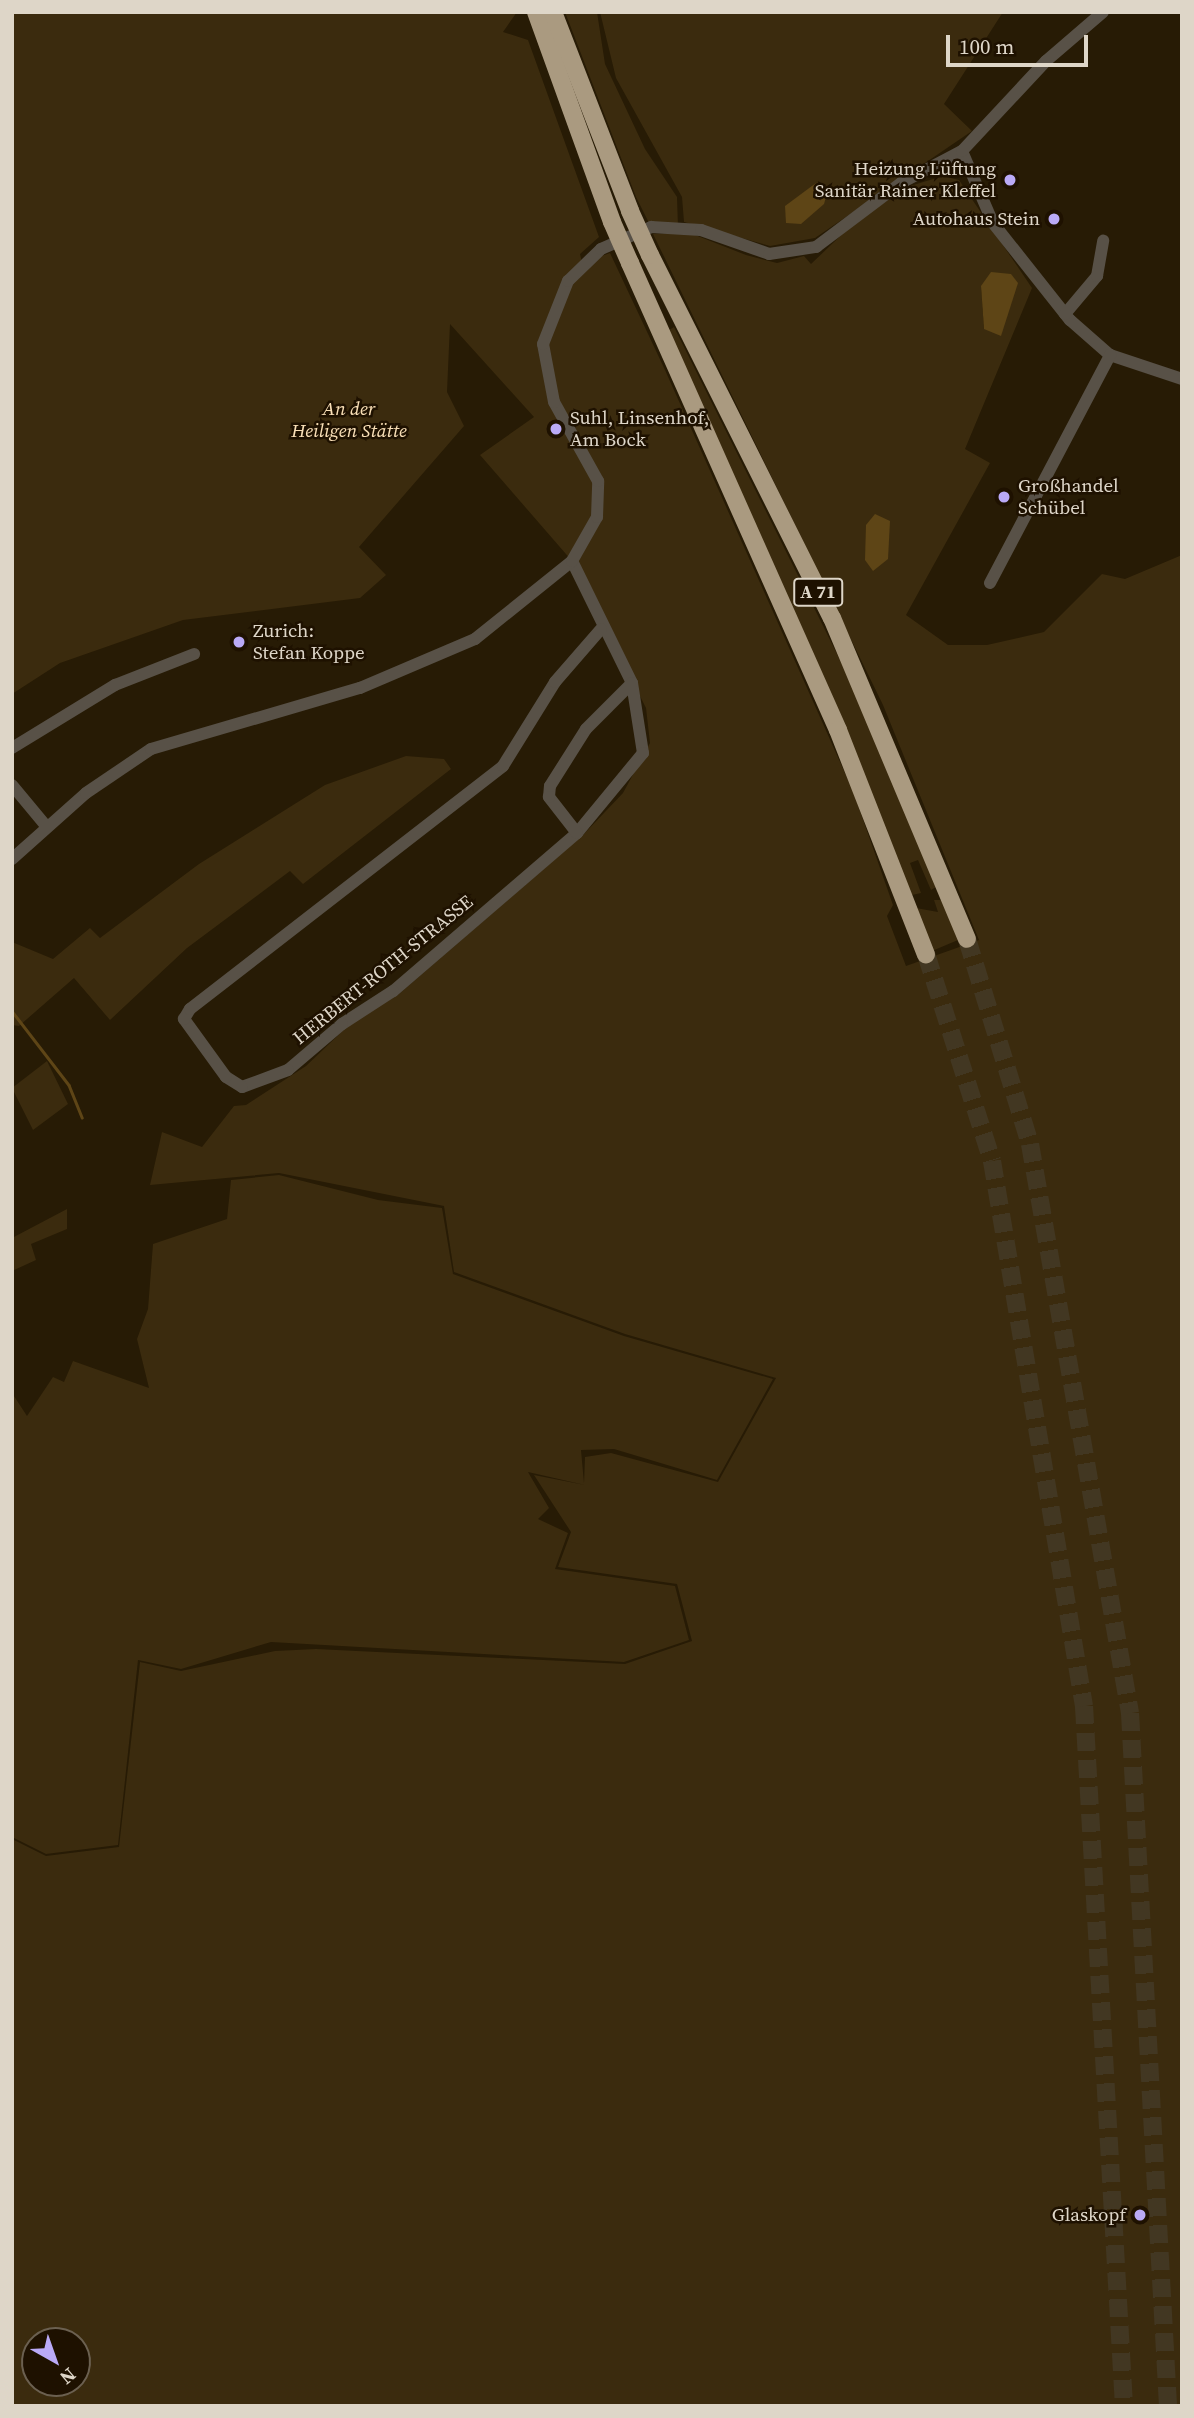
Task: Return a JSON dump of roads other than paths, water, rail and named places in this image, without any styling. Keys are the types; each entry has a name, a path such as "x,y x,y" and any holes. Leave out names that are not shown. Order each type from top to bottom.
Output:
{"highway":[{"name":"A 71","path":"536,12 612,222 833,718 926,954"},
{"name":"A 71","path":"553,12 630,211 837,630 967,939"}],"street":[{"path":"12,859 46,826 125,765 174,738 360,688 475,639 572,561 597,517 598,481 554,402 543,344 551,312 582,264 651,227 701,230 769,254 802,253 901,183 962,151 1046,61 1103,12"},
{"path":"962,151 993,223 1065,314 1110,355 1182,379"},
{"path":"1065,314 1097,276 1103,241"},
{"path":"990,583 1110,355"},
{"name":"HERBERT-ROTH-STRASSE","path":"572,561 601,629 632,682 643,753 577,833 394,991 288,1070 242,1087 233,1084 184,1019 503,766 555,682 601,629"},
{"path":"12,748 115,685 194,654"},
{"path":"577,833 549,797 550,786 586,729 632,682"},
{"path":"12,785 46,826"}],"waterway":[{"path":"12,1011 69,1085 82,1118"}],"tunnel":[{"path":"967,939 1030,1144 1130,1713 1168,2406"},
{"path":"926,954 992,1161 1084,1706 1124,2406"}],"place":[{"name":"Heizung Lüftung Sanitär Rainer Kleffel","path":"1010,180"},
{"name":"Autohaus Stein","path":"1054,219"},
{"name":"Suhl, Linsenhof, Am Bock","path":"556,429"},
{"name":"Großhandel Schübel","path":"1004,497"},
{"name":"Zurich: Stefan Koppe","path":"239,642"},
{"name":"Glaskopf","path":"1140,2215"}],"park label":[{"name":"An der Heiligen Stätte","path":"349,420"}]}
